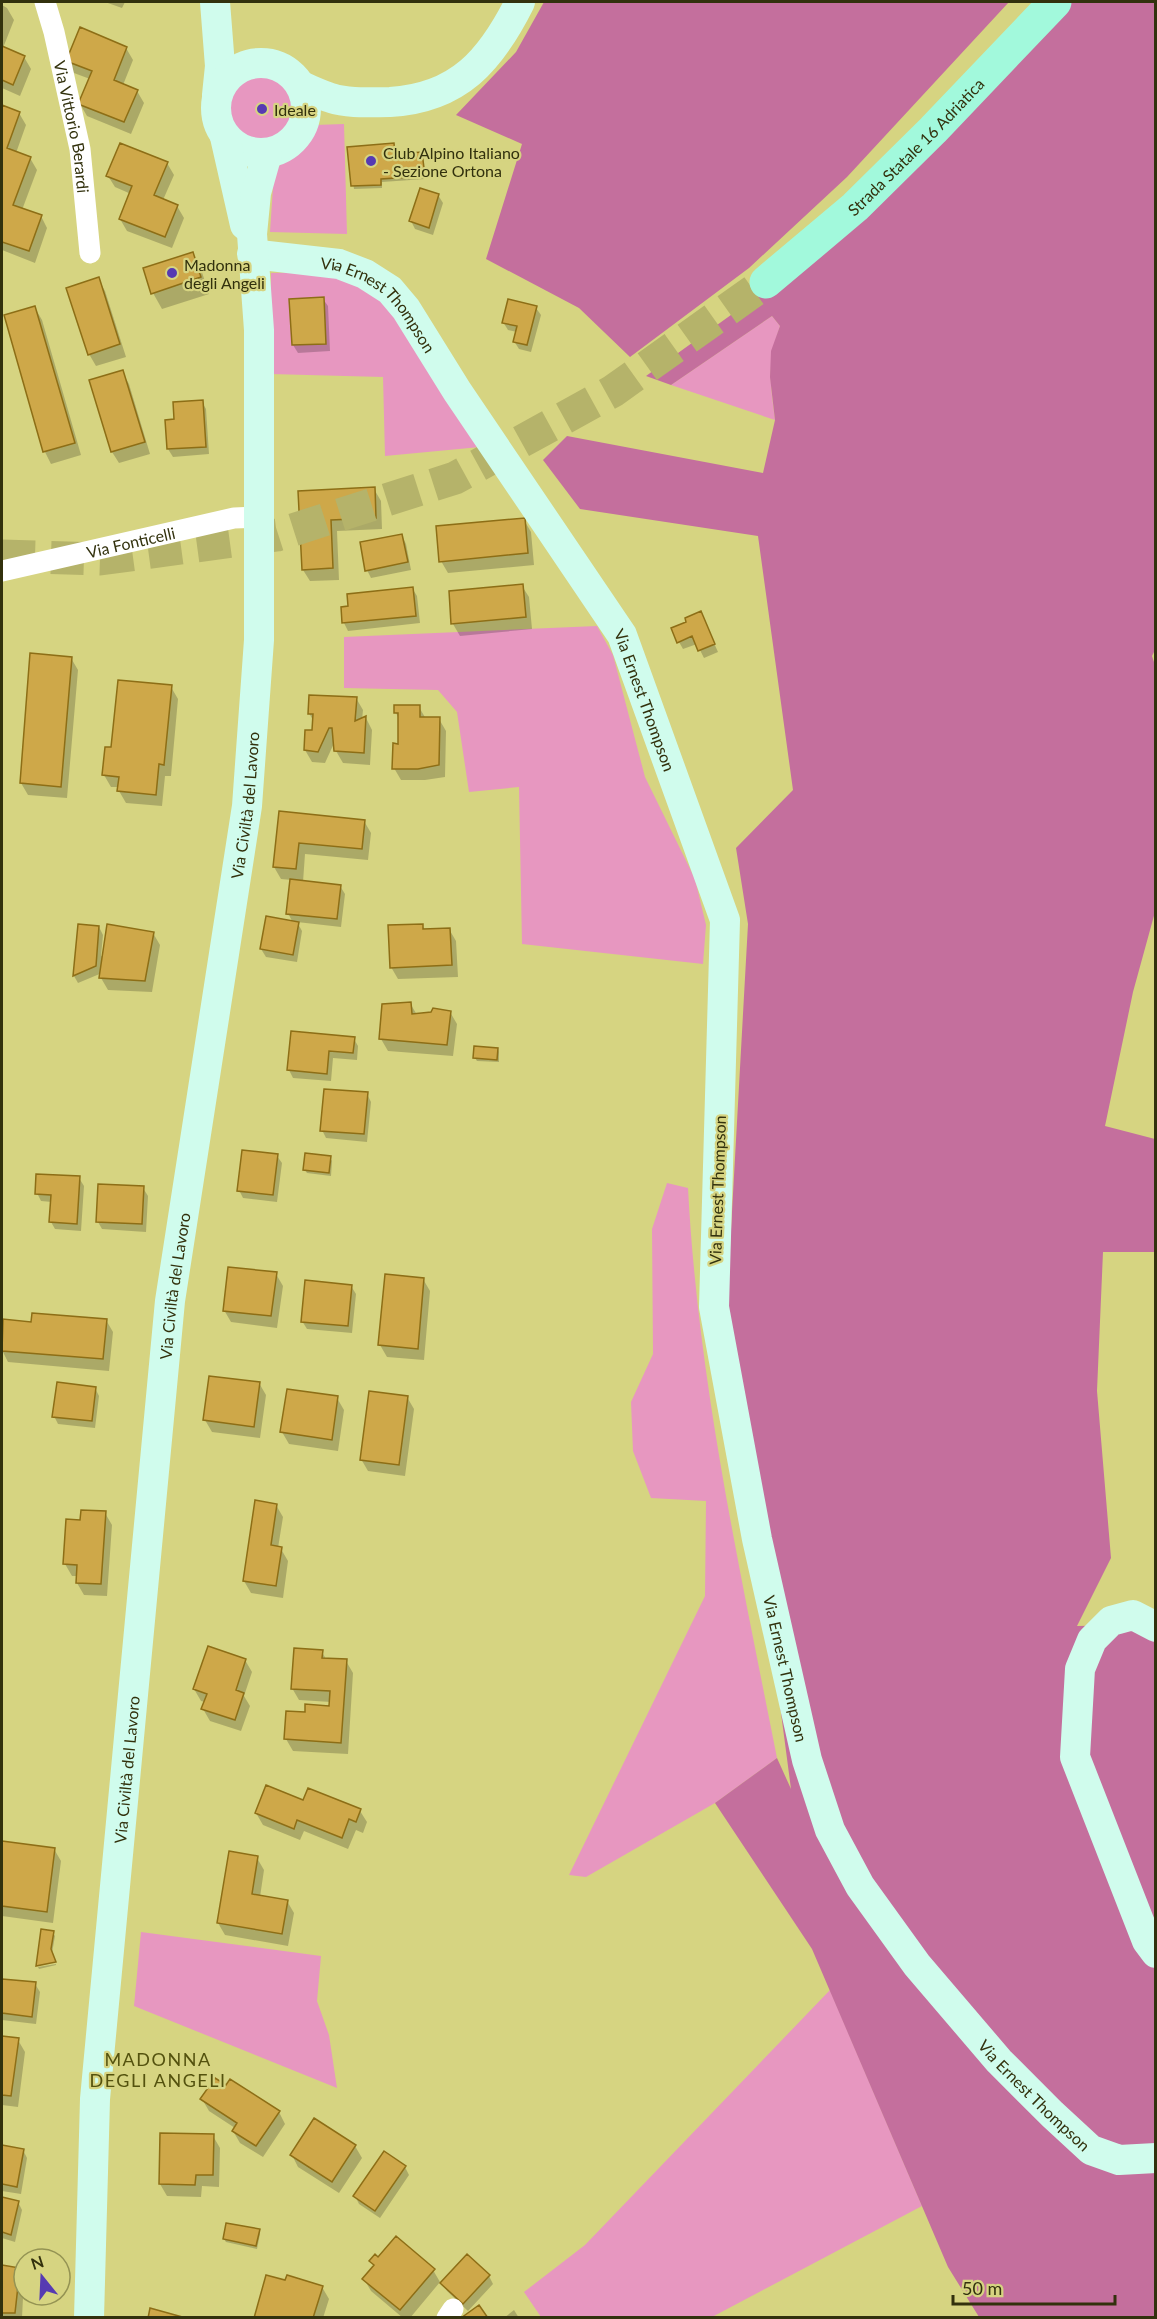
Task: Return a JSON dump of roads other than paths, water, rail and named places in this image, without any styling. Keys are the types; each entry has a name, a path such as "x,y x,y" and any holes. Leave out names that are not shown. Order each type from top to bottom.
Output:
{"main road":[{"path":"301,86 332,99 376,102 416,100 433,95 458,82 493,48 520,2"},
{"path":"1022,37 1048,2"},
{"name":"Strada Statale 16 Adriatica","path":"766,282 855,207 1055,2"},
{"path":"216,8 231,41 251,64"},
{"path":"216,8 220,66 215,110 218,125 225,137 237,147 252,153 267,154 294,141 302,129 306,114 306,100 301,86 292,75 280,67 266,63 251,64 230,75 222,84 217,95"},
{"path":"302,129 338,112 376,102"},
{"name":"Via Civiltà del Lavoro","path":"89,2318 95,2099 170,1301 247,806 260,640 259,330 252,254 225,137"},
{"name":"Via Civiltà del Lavoro","path":"252,254 254,213 267,154"},
{"name":"Via Ernest Thompson","path":"252,254 339,264 365,274 390,290 406,309 457,391 622,635 725,920 714,1307 757,1539 807,1760 830,1830 860,1886 917,1965 999,2061 1091,2150 1119,2160 1155,2158"},
{"path":"1155,1627 1133,1615 1111,1621 1092,1640 1080,1669 1075,1757 1147,1941 1155,1953"}],"street":[{"name":"Via Vittorio Berardi","path":"45,2 54,32 80,149 90,253"},
{"name":"Via Fonticelli","path":"2,571 234,518 259,517"}],"tunnel":[{"path":"2,556 100,559 277,535 455,478 613,391 766,282"}],"place":[{"name":"Ideale","path":"262,109"},
{"name":"Club Alpino Italiano - Sezione Ortona","path":"371,161"},
{"name":"Madonna degli Angeli","path":"172,273"}],"district":[{"name":"MADONNA DEGLI ANGELI","path":"158,2069"}]}
